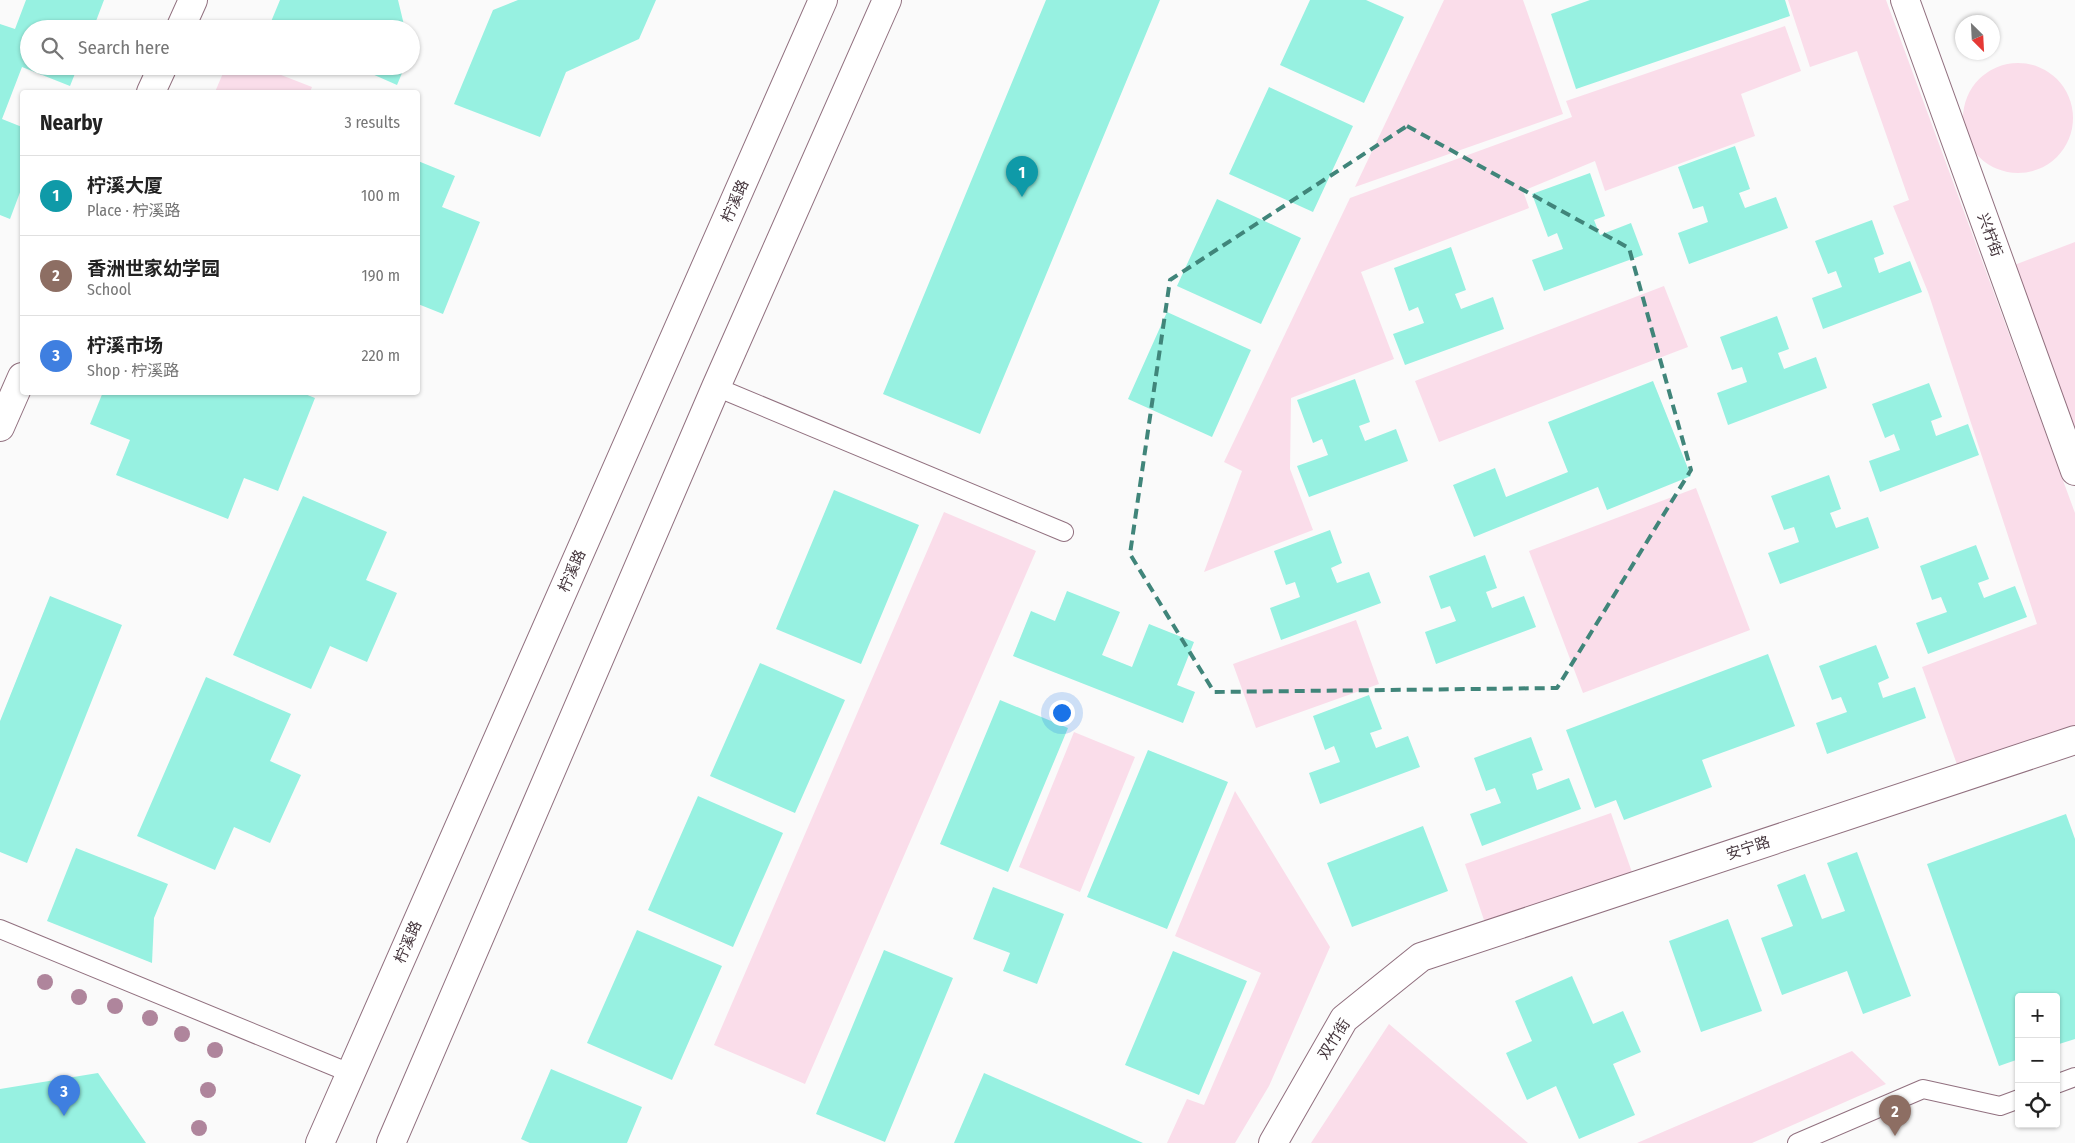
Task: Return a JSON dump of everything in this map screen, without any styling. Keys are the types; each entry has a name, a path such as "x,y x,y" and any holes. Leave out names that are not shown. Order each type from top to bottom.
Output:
{"main road":[{"path":"184,20 192,0"},
{"name":"柠溪路","path":"320,1143 824,0"},
{"path":"391,1143 716,387 887,0"},
{"name":"兴柠街","path":"1906,0 2075,471"},
{"path":"152,90 159,75"},
{"path":"0,426 20,381"},
{"name":"安宁路","path":"1421,957 2075,740"},
{"name":"双竹街","path":"1273,1143 1344,1019 1421,957"}],"lane":[{"path":"716,387 1064,532"},
{"path":"0,929 350,1073"},
{"path":"2058,1083 2075,1076"},
{"path":"1797,1143 1923,1089 2000,1106 2015,1100"}],"highlighted area":[{"path":"1407,126 1629,248 1691,470 1557,688 1214,692 1130,554 1170,280"}],"shaded area":[{"path":"1444,0 1523,0 1563,114 1355,187"},
{"path":"1788,0 1886,0 2075,513 2075,730 1959,770 1922,667 2037,624 1928,292 1893,206 1909,200 1857,51 1810,67"},
{"path":"1785,26 1801,71 1741,94 1755,136 1605,191 1595,161 1523,191 1529,208 1361,272 1394,359 1291,398 1290,469 1313,530 1204,572 1242,471 1224,462 1350,198 1572,117 1566,101"},
{"path":"2018,63 2039,67 2057,79 2069,97 2073,118 2069,139 2057,157 2039,169 2018,173 1997,169 1979,157 1967,139 1963,118 1967,97 1979,79 1997,67"},
{"path":"222,75 281,75 312,87 311,90 216,90"},
{"path":"2075,242 2075,441 2009,267"},
{"path":"1664,286 1688,347 1439,442 1415,381"},
{"path":"1696,488 1750,630 1583,693 1529,551"},
{"path":"944,512 1036,551 805,1084 714,1045"},
{"path":"1356,620 1379,684 1256,728 1233,664"},
{"path":"1074,732 1135,757 1080,892 1019,867"},
{"path":"1235,791 1330,947 1269,1086 1235,1143 1167,1143 1187,1099 1204,1105 1261,973 1175,936"},
{"path":"1611,813 1633,875 1486,926 1465,864"},
{"path":"1389,1024 1528,1143 1311,1143"},
{"path":"1852,1051 1886,1084 1752,1143 1637,1143"}],"building":[{"path":"26,0 104,0 96,20 20,20 20,72 2,119 20,126 20,192 10,219 0,215 0,24 15,29"},
{"path":"280,0 398,0 403,20 272,20"},
{"path":"518,0 656,0 639,39 566,72 540,137 454,104 493,10"},
{"path":"1046,0 1160,0 980,434 883,394"},
{"path":"1310,0 1366,0 1404,17 1364,103 1280,65"},
{"path":"1590,0 1785,0 1790,16 1576,89 1551,14"},
{"path":"42,75 74,75 70,86"},
{"path":"374,75 401,75 397,85"},
{"path":"1269,87 1353,126 1313,212 1229,174"},
{"path":"1735,146 1750,189 1739,193 1745,208 1776,197 1788,228 1689,264 1678,233 1708,222 1703,206 1693,209 1678,167"},
{"path":"420,162 455,176 442,207 480,222 443,314 420,305"},
{"path":"1590,173 1605,216 1594,220 1600,235 1631,223 1643,255 1544,291 1532,260 1563,249 1557,233 1548,237 1532,194"},
{"path":"1217,199 1301,238 1261,324 1177,286"},
{"path":"1872,220 1884,254 1874,258 1879,273 1910,261 1922,292 1823,329 1812,298 1842,287 1836,271 1828,274 1815,241"},
{"path":"1451,247 1466,290 1455,294 1461,309 1493,297 1504,329 1405,365 1393,334 1424,323 1418,307 1409,311 1394,268"},
{"path":"1167,312 1251,350 1212,437 1128,399"},
{"path":"1777,316 1789,349 1778,353 1784,369 1816,357 1827,388 1728,425 1717,393 1747,382 1742,367 1732,370 1720,337"},
{"path":"1355,379 1370,422 1359,426 1365,441 1396,429 1408,461 1309,497 1297,466 1328,455 1322,439 1313,443 1297,400"},
{"path":"1653,381 1691,476 1607,510 1598,487 1474,537 1453,485 1495,468 1506,497 1568,472 1548,422"},
{"path":"1929,383 1942,417 1931,421 1936,436 1968,424 1979,455 1880,492 1869,461 1900,450 1894,434 1885,438 1872,404"},
{"path":"102,395 308,395 315,398 278,491 244,478 228,519 116,475 130,440 90,424"},
{"path":"1829,475 1841,509 1830,513 1836,528 1868,517 1879,548 1780,584 1768,553 1799,542 1794,527 1784,530 1771,496"},
{"path":"834,490 919,525 861,664 776,629"},
{"path":"303,496 387,532 366,580 397,593 367,662 330,646 311,689 233,655"},
{"path":"1330,530 1342,563 1331,568 1337,583 1369,572 1381,603 1281,640 1270,608 1300,597 1295,582 1286,585 1274,551"},
{"path":"1976,545 1989,579 1978,583 1984,598 2015,586 2027,617 1928,654 1916,623 1947,612 1941,597 1932,600 1920,566"},
{"path":"1485,555 1497,588 1486,592 1492,608 1524,596 1536,627 1436,664 1425,632 1456,621 1450,606 1441,609 1429,576"},
{"path":"1067,591 1120,612 1102,655 1132,667 1149,624 1194,642 1177,685 1195,692 1183,723 1013,656 1031,611 1055,621"},
{"path":"50,596 122,625 27,863 0,852 0,721"},
{"path":"1876,645 1889,678 1878,683 1883,698 1915,687 1926,718 1827,754 1816,723 1847,712 1841,697 1832,700 1819,666"},
{"path":"1768,654 1795,726 1702,760 1712,787 1624,820 1616,800 1595,808 1566,730"},
{"path":"760,663 845,700 795,813 710,776"},
{"path":"206,677 291,714 270,761 301,775 270,843 234,827 215,870 137,836"},
{"path":"1369,695 1382,729 1370,733 1376,748 1408,736 1420,767 1320,804 1309,773 1340,762 1334,746 1325,750 1313,716"},
{"path":"1000,700 1068,728 1008,872 940,844"},
{"path":"1531,737 1543,770 1532,774 1537,790 1569,778 1581,809 1482,846 1470,814 1501,803 1495,788 1486,791 1474,758"},
{"path":"1148,750 1228,782 1167,929 1087,897"},
{"path":"698,796 783,833 733,947 648,910"},
{"path":"2066,814 2075,839 2075,1039 2060,1044 2060,993 2015,993 2015,1060 1999,1066 1927,864"},
{"path":"1423,826 1448,891 1352,927 1327,863"},
{"path":"76,848 168,884 154,918 152,963 47,921"},
{"path":"1857,852 1911,996 1863,1014 1847,971 1782,995 1761,938 1793,926 1777,885 1805,874 1822,919 1845,911 1827,863"},
{"path":"993,887 1064,914 1037,984 1003,971 1010,953 973,939"},
{"path":"1728,919 1762,1011 1701,1032 1669,941"},
{"path":"637,930 722,966 672,1080 587,1043"},
{"path":"884,950 953,978 885,1142 816,1114"},
{"path":"1173,951 1247,981 1199,1095 1125,1065"},
{"path":"1572,976 1593,1024 1623,1011 1641,1052 1613,1064 1635,1115 1579,1139 1556,1086 1527,1100 1506,1053 1532,1041 1515,1001"},
{"path":"551,1069 642,1107 627,1143 530,1143 521,1139"},
{"path":"98,1073 146,1143 0,1143 0,1089"},
{"path":"984,1073 1143,1143 954,1143"}],"place":[{"name":"柠溪大厦","path":"1022,197"},
{"name":"柠溪市场","path":"64,1116"},
{"name":"香洲世家幼学园","path":"1895,1136"}]}
